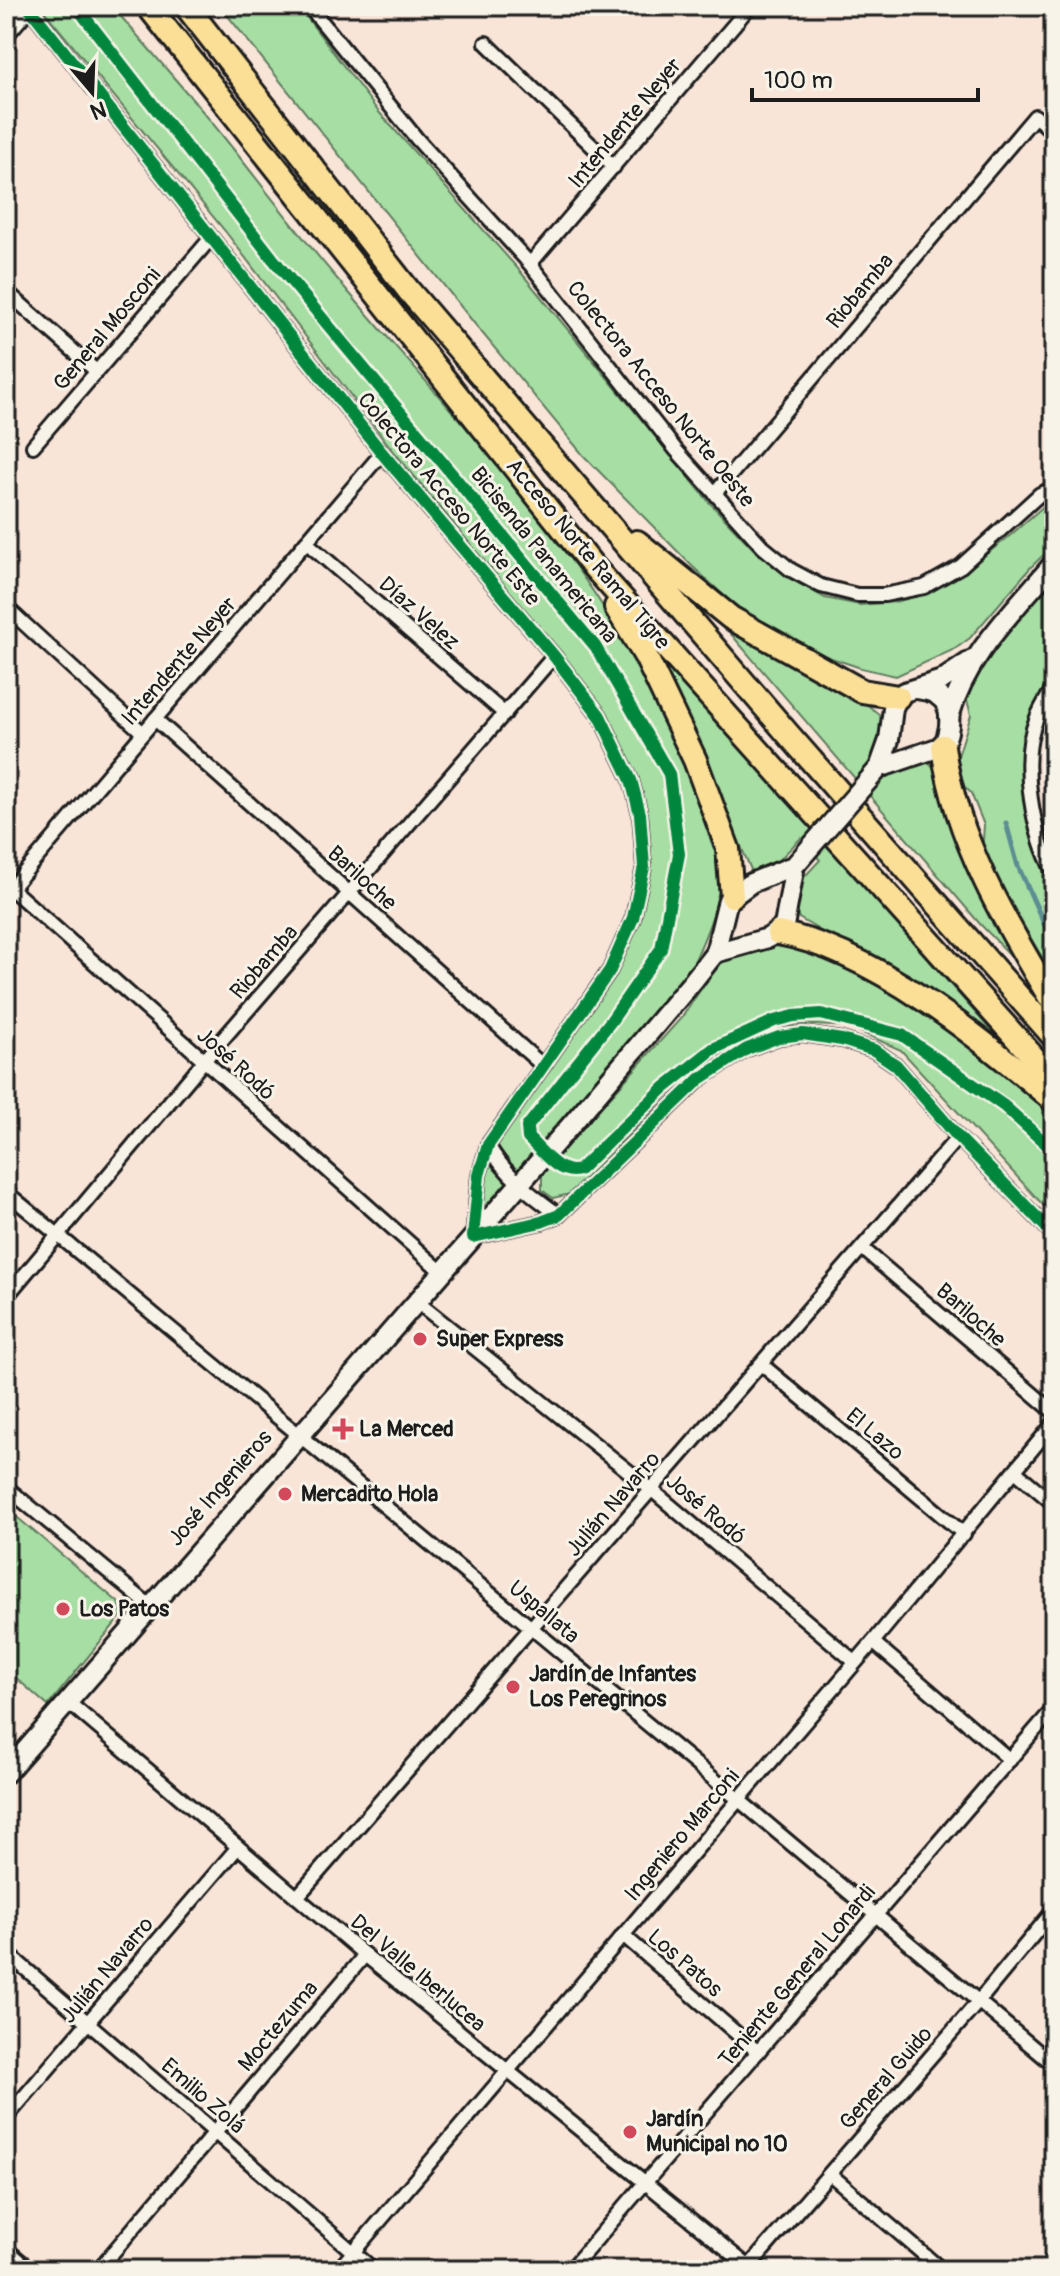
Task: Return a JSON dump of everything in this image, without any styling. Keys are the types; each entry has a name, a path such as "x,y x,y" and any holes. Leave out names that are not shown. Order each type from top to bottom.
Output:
{"highway":[{"path":"133,6 175,41"},
{"name":"Acceso Norte Ramal Tigre","path":"148,6 592,565 1054,1080"},
{"name":"Acceso Norte Ramal Tigre","path":"186,6 409,291 1054,1037"},
{"path":"196,6 234,68"},
{"path":"580,492 671,572 731,618 862,691 907,693"},
{"path":"592,565 646,657 695,760 728,849 729,904"},
{"path":"943,746 950,786 979,866 1009,928 1054,1004"},
{"path":"767,936 804,937 831,947 897,984 956,1024 1054,1101"}],"street":[{"name":"Colectora Acceso Norte Oeste","path":"309,6 417,139 530,264 676,450 763,547 791,570 821,586 857,595 884,595 924,587 961,566 1040,494 1054,488"},
{"path":"6,36 29,7"},
{"name":"Colectora Acceso Norte Este","path":"29,7 382,453 554,656 600,716 631,780 640,814 644,867 633,918 610,970 543,1066"},
{"name":"Intendente Neyer","path":"530,264 614,167 743,8"},
{"path":"486,43 614,167"},
{"name":"Riobamba","path":"716,492 1035,116 1054,133"},
{"name":"General Mosconi","path":"33,446 211,238"},
{"path":"6,291 96,371"},
{"name":"Intendente Neyer","path":"8,889 382,453"},
{"name":"Díaz Velez","path":"306,542 505,714"},
{"path":"949,717 957,691 974,658 1054,563"},
{"path":"6,607 143,733"},
{"name":"Riobamba","path":"6,1297 203,1062 554,656"},
{"path":"715,953 767,936 784,926 788,890 795,865 879,768 889,740 893,708 907,693 942,680 974,658"},
{"path":"1054,686 1035,721 1030,798 1043,854 1054,873"},
{"path":"879,768 943,746 949,733 945,703 936,693 907,693"},
{"name":"Bariloche","path":"155,719 543,1066"},
{"path":"767,936 744,938 731,924 729,904 751,883 795,865"},
{"name":"José Rodó","path":"8,889 442,1272"},
{"name":"José Ingenieros","path":"6,1773 473,1237 715,953 729,904"},
{"path":"543,1066 488,1145 479,1175 473,1237 559,1215 700,1079 747,1049 779,1037 803,1034 842,1040 874,1050 896,1065 958,1137 1054,1235"},
{"name":"Julián Navarro","path":"297,1897 958,1137"},
{"path":"488,1145 500,1167 559,1215"},
{"name":"Uspallata","path":"6,1192 1054,2065"},
{"name":"Bariloche","path":"862,1248 1054,1412"},
{"name":"José Rodó","path":"416,1301 652,1490 855,1662"},
{"name":"El Lazo","path":"761,1364 964,1534"},
{"name":"Ingeniero Marconi","path":"338,2270 873,1642 1054,1423"},
{"path":"1015,1471 1054,1504"},
{"path":"6,1487 150,1606"},
{"path":"873,1642 1010,1760"},
{"name":"Del Valle Iberlucea","path":"68,1702 365,1955 748,2268"},
{"name":"Teniente General Lonardi","path":"570,2270 1054,1708"},
{"name":"Julián Navarro","path":"6,2118 238,1847"},
{"name":"General Guido","path":"748,2268 1054,1910"},
{"name":"Los Patos","path":"623,1935 758,2052"},
{"name":"Emilio Zolá","path":"6,1952 374,2270"},
{"name":"Moctezuma","path":"98,2270 365,1955"},
{"path":"830,2174 942,2270"},
{"path":"6,2249 31,2270"}],"green space":[{"path":"40,6 112,6 214,125 323,262 496,463 593,591 635,658 672,729 701,804 715,847 720,875 712,918 690,971 479,1223 477,1219 488,1155 637,922 645,896 649,864 648,820 638,783 605,717 513,596 391,448 225,231"},
{"path":"220,6 298,6 378,111 519,270 710,503 759,555 791,579 825,598 860,605 895,602 925,594 953,580 1054,497 1054,545 970,638 955,649 896,676 796,646 745,615 583,455"},
{"path":"1054,578 1054,671 1028,720 1025,798 1042,864 1054,885 1054,978 982,855 984,825 971,793 964,786 957,759 971,715 967,700 981,662"},
{"path":"694,591 854,694 880,715 885,730 879,754 859,775 874,790 895,767 927,760 937,771 1023,968 980,924"},
{"path":"656,650 1008,1050 799,918 794,908 795,887 820,860 801,838 776,863 752,872"},
{"path":"772,946 805,947 846,961 947,1024 1054,1114 1054,1217 901,1050 849,1027 797,1024 737,1043 689,1074 570,1194 553,1198 542,1190 542,1173 682,1017 716,967 734,954"},
{"name":"Los Patos","path":"6,1508 118,1602 122,1615 48,1706 6,1669"}],"waterway":[{"path":"1006,823 1018,866 1054,946"}],"cycle path":[{"path":"28,6 382,453 554,656 600,716 631,780 640,814 644,867 633,918 610,970 488,1145 479,1175 473,1237 559,1215 700,1079 747,1049 779,1037 803,1034 842,1040 874,1050 896,1065 958,1137 1054,1235"},
{"name":"Bicisenda Panamericana","path":"76,6 273,259 595,646 669,774 679,854 661,949 611,1021 527,1127 528,1138 558,1166 579,1170 664,1088 713,1049 774,1021 821,1014 902,1035 1004,1106 1054,1151"}],"place":[{"name":"Super Express","path":"420,1339"},
{"name":"La Merced","path":"343,1429"},
{"name":"Mercadito Hola","path":"285,1494"},
{"name":"Los Patos","path":"63,1609"},
{"name":"Jardín de Infantes Los Peregrinos","path":"513,1687"},
{"name":"Jardín Municipal nº 10","path":"630,2132"}]}
